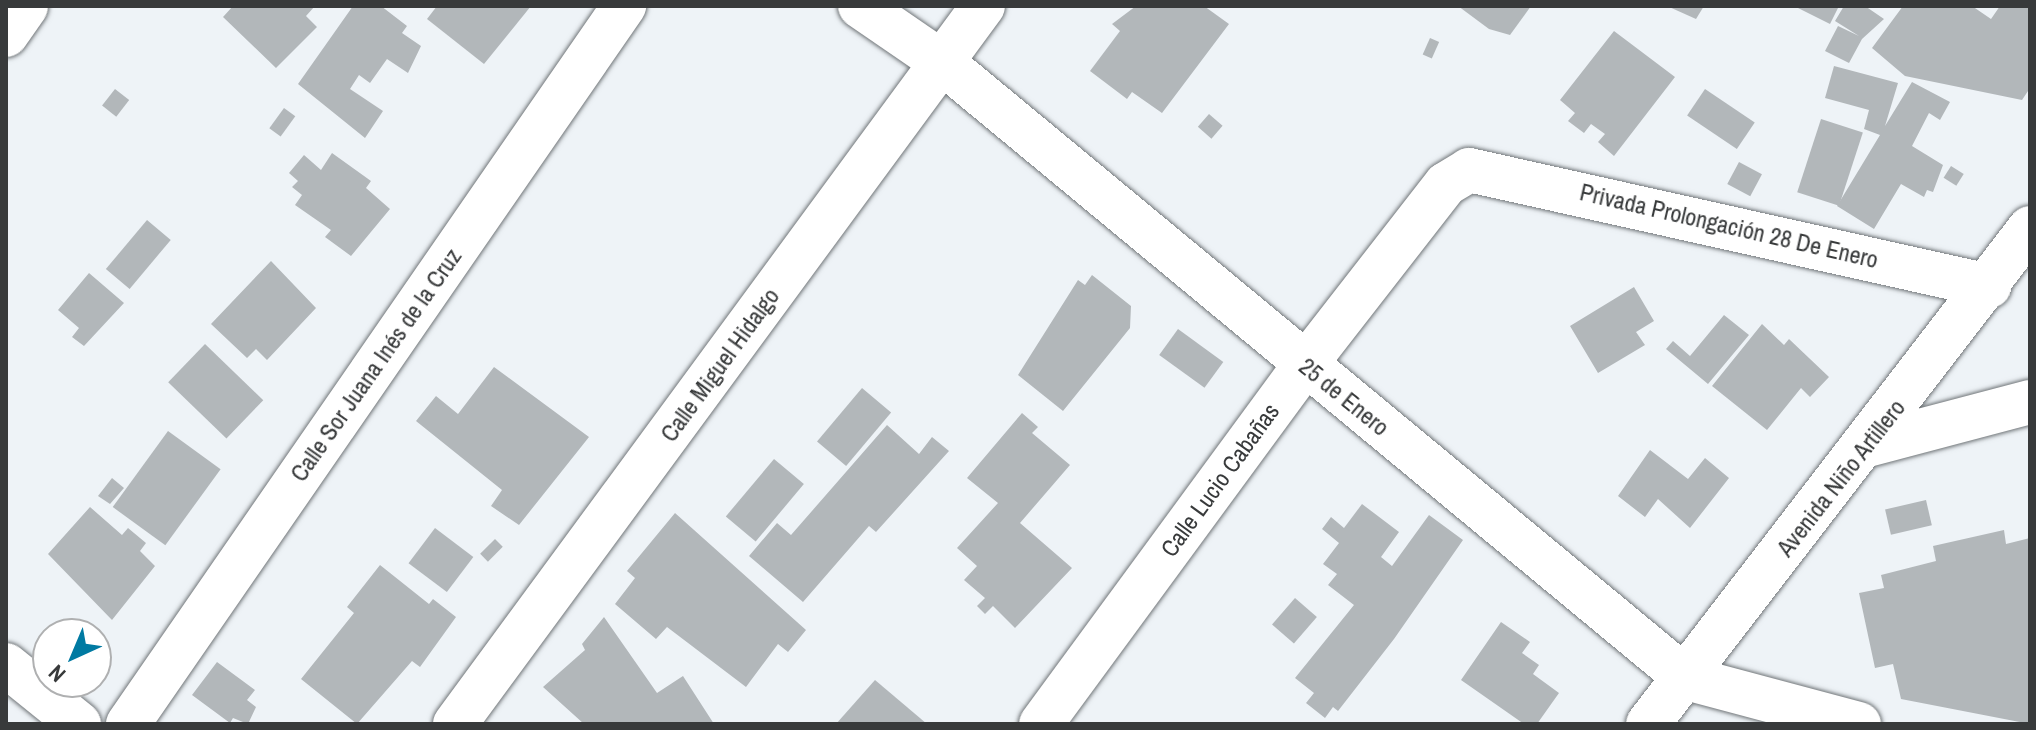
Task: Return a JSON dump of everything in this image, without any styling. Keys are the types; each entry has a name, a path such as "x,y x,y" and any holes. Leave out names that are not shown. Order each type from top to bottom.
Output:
{"street":[{"path":"6,35 26,6"},
{"name":"Calle Sor Juana Inés de la Cruz","path":"128,724 624,6"},
{"name":"25 de Enero","path":"860,6 943,63 1686,678 1859,724"},
{"name":"Calle Miguel Hidalgo","path":"455,724 983,6"},
{"name":"Calle Lucio Cabañas","path":"1041,724 1305,365 1446,184 1469,170"},
{"name":"Privada Prolongación 28 De Enero","path":"1469,170 1989,286"},
{"name":"Avenida Niño Artillero","path":"1648,724 1867,445 2030,228"},
{"path":"1867,445 2030,402"},
{"path":"6,665 79,724"}],"building":[{"path":"233,6 315,6 306,16 317,27 276,68 223,17"},
{"path":"353,6 381,6 407,26 402,33 421,46 408,73 387,59 370,83 359,75 350,89 383,111 365,138 298,84"},
{"path":"437,6 531,6 484,64 427,19"},
{"path":"1136,6 1204,6 1229,24 1162,113 1132,92 1127,99 1090,71 1120,31 1112,24"},
{"path":"1458,6 1531,6 1510,35 1489,29"},
{"path":"1667,6 1704,6 1696,19"},
{"path":"1794,6 1839,6 1830,24"},
{"path":"1844,6 1865,6 1884,19 1862,39 1849,63 1825,51 1838,26 1859,36 1835,21"},
{"path":"1903,6 1972,6 1991,19 2000,6 2030,6 2030,88 2022,100 1905,76 1872,48"},
{"path":"1614,31 1675,77 1614,156 1598,142 1605,134 1591,124 1584,133 1568,121 1575,113 1560,100"},
{"path":"1430,38 1439,42 1432,59 1423,54"},
{"path":"1834,66 1898,83 1885,126 1912,82 1950,102 1940,120 1929,113 1912,146 1943,165 1933,192 1927,190 1924,197 1901,184 1874,229 1837,206 1880,135 1864,129 1869,110 1825,98"},
{"path":"115,89 129,100 116,117 102,106"},
{"path":"1705,89 1755,123 1737,149 1687,116"},
{"path":"284,108 295,116 281,136 269,128"},
{"path":"1209,114 1223,126 1211,139 1198,127"},
{"path":"1821,119 1863,133 1839,206 1797,192"},
{"path":"332,153 371,181 366,188 390,209 351,256 325,237 331,230 295,205 302,195 292,187 298,181 289,173 304,155 321,170"},
{"path":"1739,162 1762,174 1750,196 1727,184"},
{"path":"1951,166 1964,174 1956,186 1944,178"},
{"path":"147,220 171,240 130,289 106,269"},
{"path":"271,261 316,308 267,360 256,349 247,358 211,324"},
{"path":"89,273 124,303 84,346 72,337 79,328 58,310"},
{"path":"1092,275 1131,306 1130,328 1063,411 1018,375 1078,280 1085,285"},
{"path":"1634,287 1654,321 1636,332 1645,345 1598,373 1570,326"},
{"path":"1724,315 1749,335 1708,384 1666,349 1673,341 1690,356"},
{"path":"1762,324 1784,345 1789,339 1829,377 1810,397 1801,388 1767,430 1712,386"},
{"path":"1178,329 1223,362 1204,388 1159,355"},
{"path":"205,344 263,400 226,438 168,382"},
{"path":"494,367 589,437 519,525 491,506 502,490 416,421 436,396 458,414"},
{"path":"862,388 891,412 846,466 817,442"},
{"path":"1022,413 1038,427 1032,433 1070,465 1020,523 1072,568 1015,628 993,606 985,614 977,606 985,598 964,580 977,566 957,548 998,503 967,478"},
{"path":"887,425 919,454 932,437 949,451 876,532 869,526 803,602 749,556 777,523 791,535"},
{"path":"168,431 221,469 165,545 113,507"},
{"path":"1650,450 1688,479 1705,458 1729,478 1690,528 1658,499 1645,517 1618,496"},
{"path":"774,459 804,484 756,542 726,516"},
{"path":"112,478 124,488 110,504 98,496"},
{"path":"1926,500 1932,525 1891,535 1885,509"},
{"path":"1362,504 1399,532 1381,557 1392,566 1429,515 1463,540 1394,639 1338,711 1333,707 1325,718 1306,703 1314,693 1295,678 1354,605 1328,585 1337,574 1323,564 1339,543 1322,529 1331,517 1344,528"},
{"path":"90,507 122,535 128,528 146,543 140,551 155,566 112,620 48,554"},
{"path":"675,513 806,630 788,652 778,644 746,687 667,627 656,639 615,604 635,578 627,571"},
{"path":"435,528 473,557 447,592 409,563"},
{"path":"2004,530 2006,544 2030,538 2030,724 1901,699 1893,664 1875,668 1859,593 1884,588 1881,575 1936,561 1933,546"},
{"path":"495,539 503,547 488,562 480,554"},
{"path":"380,565 429,604 433,599 456,617 420,667 412,661 357,724 301,679 354,613 347,607"},
{"path":"1295,598 1317,617 1294,643 1272,624"},
{"path":"604,617 657,693 683,676 714,724 584,724 543,687 585,650 582,644"},
{"path":"1501,622 1530,642 1522,653 1539,665 1533,674 1559,693 1537,724 1524,724 1461,680"},
{"path":"217,662 255,690 247,700 256,707 248,724 233,718 230,723 192,695"},
{"path":"875,680 927,724 836,724"}]}
